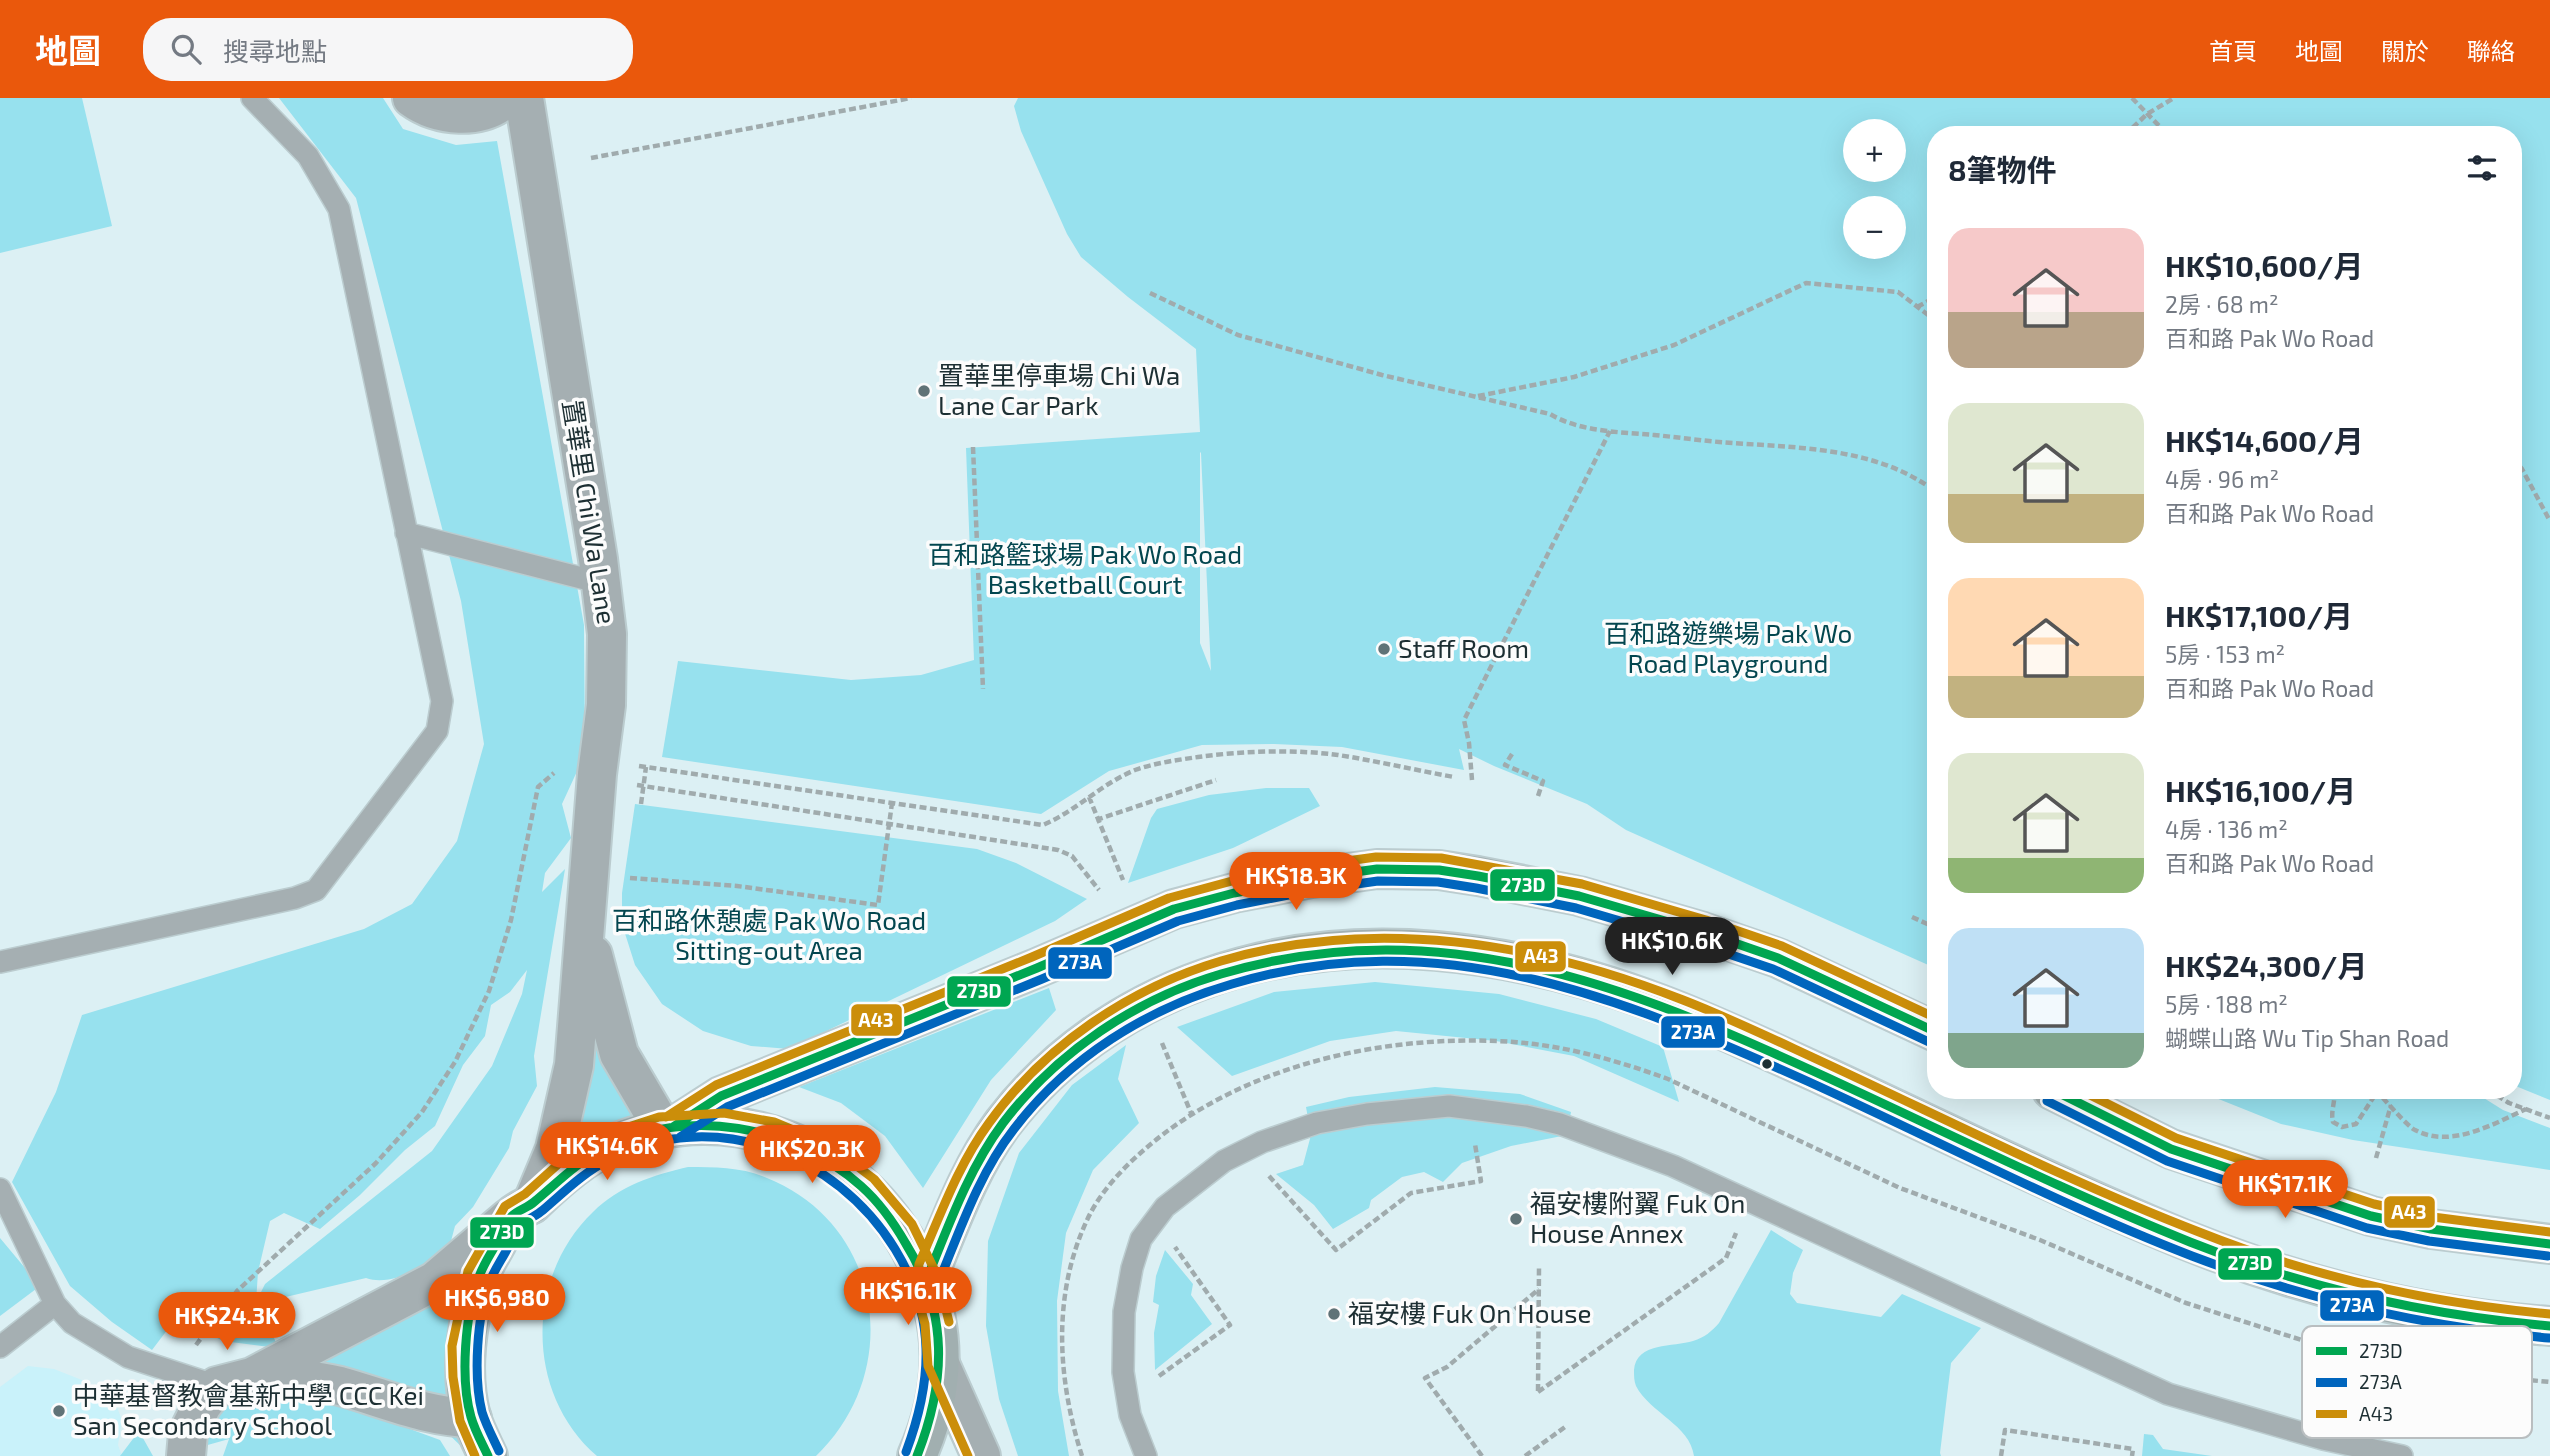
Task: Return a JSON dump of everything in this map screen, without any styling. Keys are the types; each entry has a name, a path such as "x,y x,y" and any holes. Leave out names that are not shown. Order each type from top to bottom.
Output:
{"main road":[{"path":"668,1128 721,1096 1174,909 1260,888 1377,869 1439,870 1579,896 1690,928 1778,958 1927,1028"},
{"path":"926,1281 963,1193 981,1157 1001,1126 1049,1073 1115,1021 1149,1001 1183,986 1227,970 1273,958 1352,948 1403,948 1502,959 1556,971 1664,1006 1738,1037 2148,1225 2287,1276 2409,1306 2469,1317 2550,1326"},
{"path":"2070,1099 2171,1149 2371,1216 2431,1229 2550,1244"},
{"path":"488,1456 472,1418 465,1377 464,1347 479,1277 522,1209 571,1169 615,1144 668,1128 722,1125 771,1134 822,1155 866,1188 902,1231 926,1281 937,1321 940,1364 931,1425 917,1456"}],"street":[{"path":"412,98 422,105 449,114 476,113 501,103 506,98"},
{"name":"置華里 Chi Wa Lane","path":"522,1209 555,1149 574,1065 597,774 606,705 607,634 524,98"},
{"name":"置華里 Chi Wa Lane","path":"586,929 619,1054 668,1128"},
{"path":"186,1456 188,1433 202,1405 234,1381 435,1281 522,1209"},
{"path":"940,1364 981,1456"},
{"path":"234,1381 303,1378 429,1414 472,1418"}],"lane":[{"path":"0,962 295,898 316,890 437,731 442,701 339,209 308,156 251,98"},
{"path":"406,533 601,583"},
{"path":"1146,1456 1129,1415 1123,1372 1124,1312 1132,1268 1141,1239 1165,1207 1224,1161 1262,1142 1317,1123 1367,1114 1449,1106 1526,1116 1560,1125 1674,1166 2168,1394 2302,1433"},
{"path":"0,1189 55,1304 72,1323 128,1357 174,1373 234,1381"},
{"path":"0,1346 55,1304"},
{"path":"2320,1438 2402,1456"}],"path":[{"path":"591,158 911,98"},
{"path":"2132,98 2159,126"},
{"path":"2134,126 2147,114 2174,98"},
{"path":"1474,397 1574,377 1674,345 1806,283 1898,292 1927,314"},
{"path":"1150,293 1238,335 1382,375 1550,414 1566,424 1717,442 1804,447 1880,463 1927,485"},
{"path":"1917,307 1927,302"},
{"path":"1472,780 1464,720 1610,431"},
{"path":"973,447 983,689"},
{"path":"2522,469 2550,521"},
{"path":"639,813 646,767 1043,825 1055,820 1106,784 1137,770 1172,761 1218,755 1287,752 1335,755 1454,777"},
{"path":"1511,754 1506,765 1543,781 1537,799"},
{"path":"174,1373 237,1291 376,1163 422,1112 455,1062 489,991 511,920 538,787 557,770 597,774"},
{"path":"1096,820 1216,780"},
{"path":"643,786 1058,850 1072,856 1099,890"},
{"path":"1088,797 1122,880"},
{"path":"632,865 629,878 737,886 878,905 892,803"},
{"path":"1912,917 1927,924"},
{"path":"1162,1041 1191,1113"},
{"path":"2334,1099 2330,1112 2333,1122 2342,1127 2356,1124 2372,1099"},
{"path":"2386,1099 2413,1130 2430,1136 2456,1136 2485,1128 2526,1109"},
{"path":"2506,1099 2550,1118"},
{"path":"2376,1158 2391,1104"},
{"path":"1265,1173 1336,1250 1412,1193 1481,1181"},
{"path":"1539,1268 1538,1392 1726,1258 1750,1200"},
{"path":"1153,1380 1230,1325 1170,1240"},
{"path":"1482,1456 1425,1378 1447,1367 1539,1290"},
{"path":"1525,1456 1565,1427"},
{"path":"2001,1456 2005,1430 2133,1449 2132,1456"}],"shaded area":[{"name":"中華基督教會基新中學 CCC Kei San Secondary School","path":"28,1366 54,1369 87,1382 115,1402 122,1420 118,1445 122,1456 0,1456 0,1387"}],"green space":[{"path":"0,98 82,98 112,226 0,253"},
{"path":"279,98 383,98 403,129 456,145 497,141 584,625 585,754 562,804 571,838 545,873 542,892 565,869 534,1056 537,1086 513,1131 509,1148 473,1207 455,1226 447,1256 397,1278 366,1278 256,1304 277,1348 223,1341 177,1317 152,1350 112,1322 70,1286 12,1182 56,1092 82,1015 364,929 412,904 457,841 484,744 461,601 356,198","holes":["527,970 522,994 492,1066 432,1151 265,1284 256,1302 258,1272 270,1221 284,1213 320,1229 360,1195 405,1150 435,1126 463,1065 485,1036 491,1005 510,992"]},
{"path":"1018,98 2550,98 2550,1100 2522,1089 2522,126 1927,126 1927,964 1626,830 1587,804 1459,749 1464,770 1342,747 1202,745 1109,771 1041,814 662,757 678,661 851,680 921,675 974,660 966,448 1200,432 1196,349 1081,257 1067,234 1021,131 1014,106","holes":["1201,453 1211,671 1200,643"]},
{"path":"1266,788 1309,788 1320,806 1233,848 1128,883 1151,818 1157,809 1209,795"},
{"name":"百和路休憩處 Pak Wo Road Sitting-out Area","path":"635,804 977,849 1016,863 1087,899 1055,921 789,1049 751,1046 703,1031 662,1004 635,965 622,924 622,893"},
{"path":"592,951 663,1129 532,1204"},
{"path":"1375,982 1499,994 1596,1019 1663,1047 1679,1102 1574,1056 1496,1041 1396,1031 1330,1041 1232,1076 1177,1027 1274,992"},
{"path":"1049,988 1056,1010 991,1080 923,1188 885,1136 841,1103 799,1087"},
{"path":"1126,1045 1118,1079 1139,1123 1093,1170 1066,1233 1057,1301 1058,1391 1069,1456 1018,1456 999,1399 986,1326 988,1241 1019,1153 1072,1085"},
{"path":"1435,1087 1520,1094 1571,1112 1567,1135 1511,1146 1462,1163 1443,1182 1424,1172 1402,1177 1371,1200 1369,1208 1333,1229 1314,1205 1276,1174 1303,1165 1311,1135 1306,1107 1349,1097"},
{"path":"2218,1099 2485,1099 2503,1110 2550,1128 2550,1170 2353,1140 2281,1124"},
{"path":"688,1167 748,1172 767,1178 806,1200 836,1229 857,1264 868,1303 870,1344 862,1384 844,1422 816,1456 597,1456 573,1430 556,1401 546,1369 542,1335 545,1301 555,1269 571,1239 593,1212 625,1188"},
{"path":"1771,1230 1803,1250 1793,1273 1790,1294 1797,1303 1881,1317 1902,1294 1981,1328 1951,1363 1941,1456 1694,1456 1691,1445 1678,1427 1642,1395 1634,1380 1636,1361 1649,1350 1693,1341 1713,1329 1719,1323"},
{"path":"0,1238 40,1286 0,1316"},
{"path":"1165,1250 1193,1284 1191,1295 1212,1324 1155,1370 1154,1333 1159,1305 1153,1302 1156,1276"},
{"path":"448,1272 472,1307 471,1456 428,1414 388,1421 440,1440 450,1456 223,1456 229,1439 197,1448 202,1405"},
{"path":"139,1431 153,1456 120,1456"},
{"path":"2144,1434 2153,1435 2163,1449 2212,1456 2142,1456"}],"transit line":[{"name":"A43","path":"666,1117 716,1085 1032,957 1169,898 1232,881 1376,857 1441,858 1582,884 1706,920 1782,946 1927,1014"},
{"name":"273D","path":"673,1127 721,1096 1037,968 1174,909 1234,893 1377,869 1439,870 1579,896 1703,932 1778,958 1927,1028"},
{"name":"273A","path":"680,1137 727,1107 1178,921 1237,905 1378,881 1438,882 1576,908 1773,969 1927,1041"},
{"name":"A43","path":"968,1456 928,1366 925,1324 915,1289 919,1264 950,1191 989,1123 1011,1095 1063,1045 1092,1023 1154,987 1221,961 1279,947 1337,940 1396,938 1513,950 1627,980 1719,1015 2058,1172 2242,1248 2372,1286 2460,1303 2550,1314"},
{"name":"273D","path":"926,1281 969,1179 1003,1123 1048,1073 1100,1031 1159,998 1221,974 1305,956 1388,950 1467,955 1546,970 1623,993 1700,1021 1776,1054 2147,1224 2278,1273 2412,1307 2550,1326"},
{"name":"273A","path":"937,1286 970,1205 1001,1147 1035,1103 1059,1080 1111,1039 1169,1007 1232,984 1308,967 1383,961 1456,965 1527,978 1597,997 1737,1050 2094,1215 2192,1256 2235,1272 2323,1298 2452,1326"},
{"name":"273D","path":"2071,1099 2171,1149 2371,1216 2431,1229 2550,1244"},
{"name":"A43","path":"2098,1099 2176,1138 2374,1204 2433,1217 2550,1232"},
{"name":"273A","path":"2047,1101 2167,1161 2367,1228 2429,1241 2548,1256"},
{"name":"A43","path":"475,1456 460,1421 453,1377 452,1346 468,1271 505,1206 525,1194 565,1158 610,1133 659,1117 724,1113 774,1122 829,1145 874,1179 912,1224 938,1277 949,1322"},
{"name":"273D","path":"488,1456 471,1417 468,1402 465,1366 467,1328 479,1277 507,1222 576,1166 605,1148 637,1135 704,1125 738,1128 772,1136 804,1148 834,1165 861,1186 896,1228 920,1270 930,1296 939,1348 934,1401 917,1456"},
{"name":"273A","path":"499,1451 482,1412 479,1397 479,1328 490,1281 516,1231 583,1176 610,1159 650,1144 690,1137 730,1139 769,1148 806,1164 840,1187 870,1215 895,1249 918,1299 926,1349 921,1399 906,1452"},
{"name":"273A","path":"2532,1336 2549,1338"}],"place":[{"name":"置華里停車場 Chi Wa Lane Car Park","path":"924,391"},
{"name":"Staff Room","path":"1384,649"},
{"name":"福安樓附翼 Fuk On House Annex","path":"1516,1219"},
{"name":"福安樓 Fuk On House","path":"1334,1314"},
{"name":"中華基督教會基新中學 CCC Kei San Secondary School","path":"59,1411"}],"park label":[{"name":"百和路籃球場 Pak Wo Road Basketball Court","path":"1085,570"},
{"name":"百和路遊樂場 Pak Wo Road Playground","path":"1728,649"}]}
